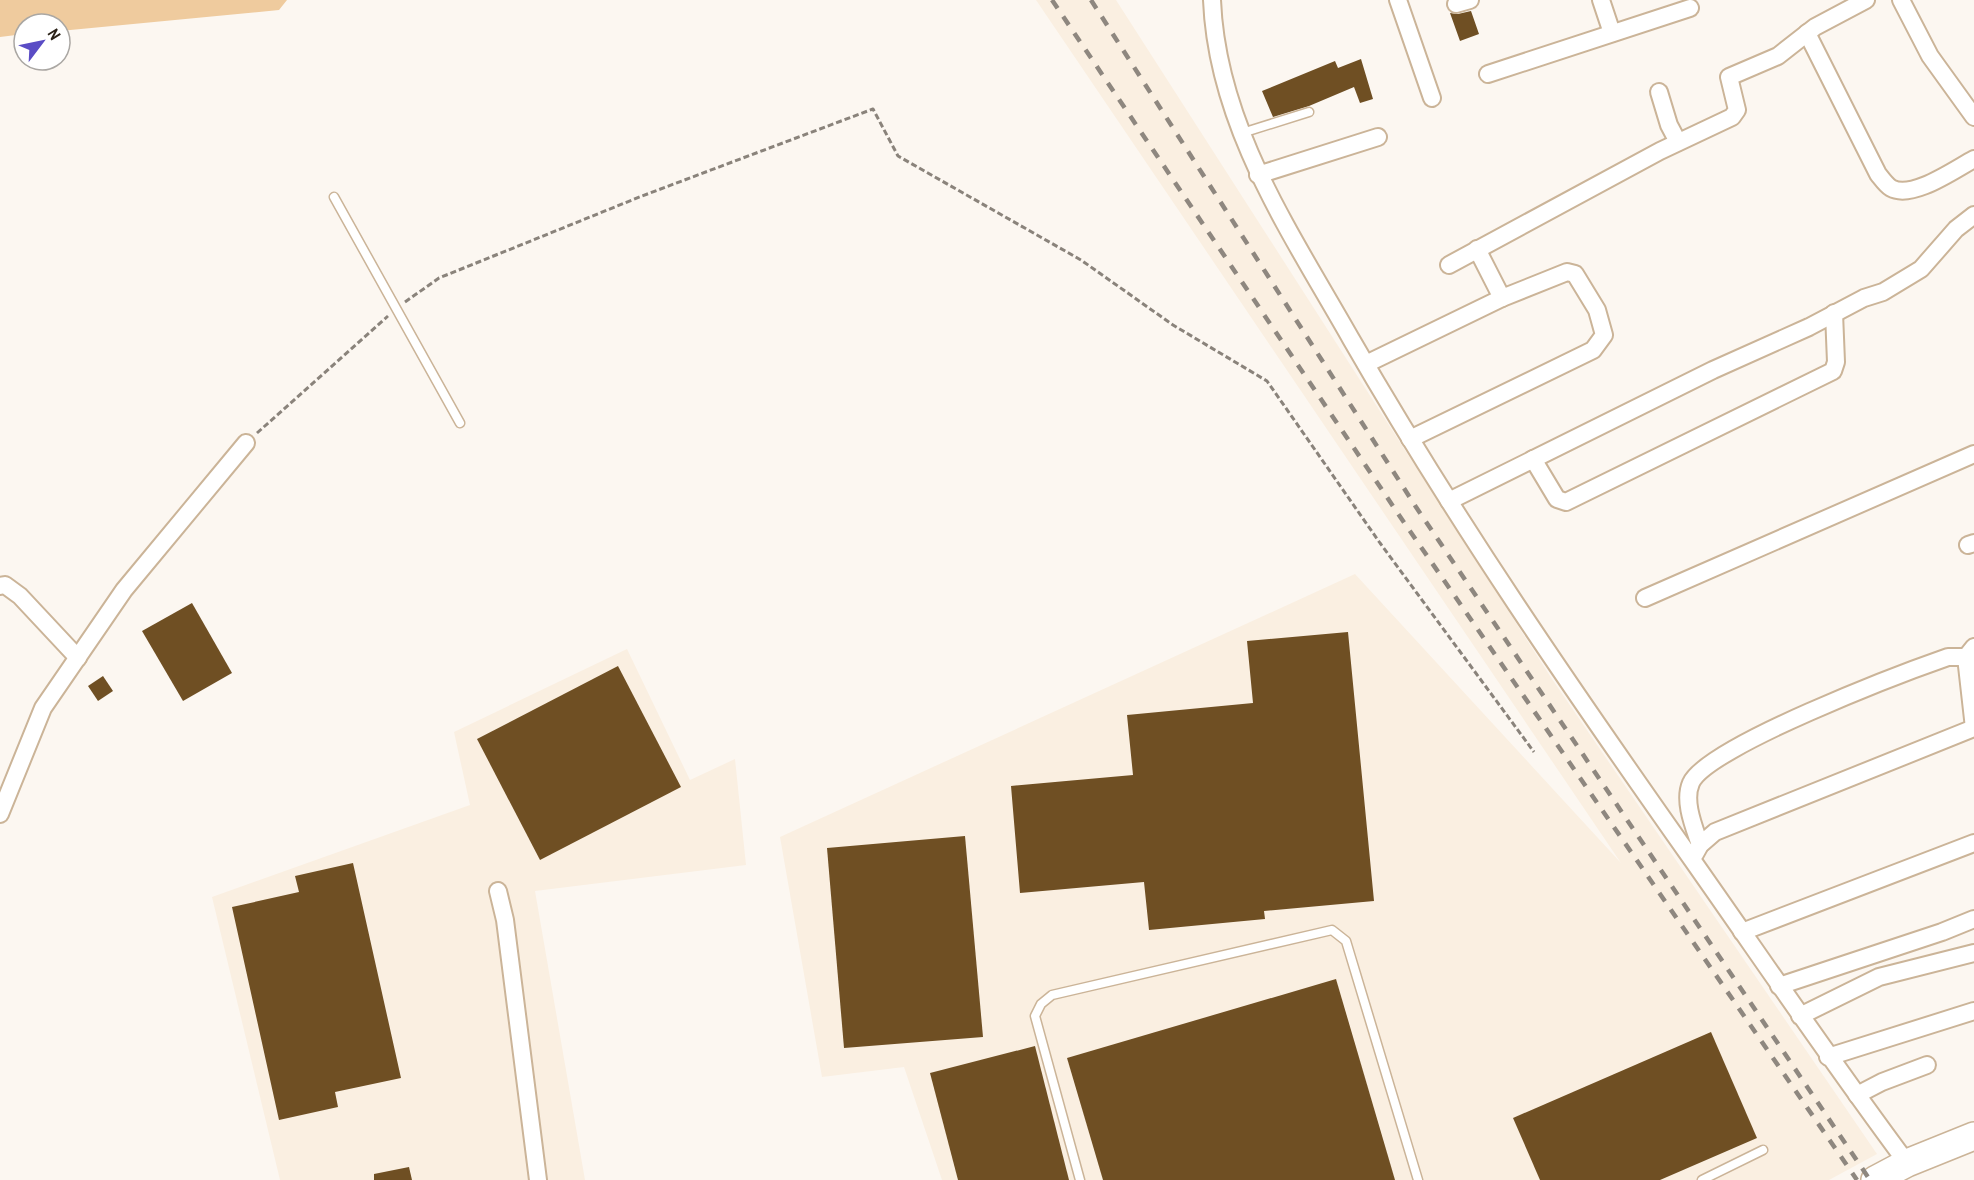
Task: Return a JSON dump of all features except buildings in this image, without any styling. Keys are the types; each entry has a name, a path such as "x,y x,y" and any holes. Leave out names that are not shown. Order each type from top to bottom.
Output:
{"highway":[{"path":"1875,1180 1907,1163 1974,1136"}],"street":[{"path":"1212,0 1213,38 1242,133 1258,175 1410,439 1579,700 1828,1057 1907,1163"},
{"path":"1398,0 1432,98"},
{"path":"1601,0 1612,33"},
{"path":"1449,265 1678,142 1736,114 1728,77 1778,56 1807,33 1866,0"},
{"path":"1901,0 1930,56 1974,117"},
{"path":"1488,74 1690,8"},
{"path":"1807,33 1878,174 1890,187 1904,190 1922,187 1974,159"},
{"path":"1659,92 1669,124 1678,142"},
{"path":"1258,175 1378,137"},
{"path":"1449,501 1864,298 1883,292 1921,269 1956,229 1974,215"},
{"path":"1477,249 1502,298"},
{"path":"1366,364 1502,298 1567,272 1575,274 1597,310 1604,335 1599,344 1577,359 1410,439"},
{"path":"1533,459 1557,499 1566,502 1587,492 1833,371 1836,362 1834,313"},
{"path":"0,814 43,708 123,590 246,443"},
{"path":"1645,598 1974,454"},
{"path":"0,586 5,585 20,596 78,658"},
{"path":"1692,860 1700,845 1714,832 1974,728 1970,652 1948,657 1841,698 1754,737 1704,769 1690,784 1689,796 1691,820 1700,845"},
{"path":"1742,932 1974,843"},
{"path":"498,891 505,920 538,1180"},
{"path":"1779,986 1941,933 1974,919"},
{"path":"1800,1016 1880,977 1974,953"},
{"path":"1828,1057 1974,1011"},
{"path":"1857,1095 1882,1082 1927,1065"}],"lane":[{"path":"1242,133 1309,112"},
{"path":"334,197 460,423"},
{"path":"1080,1180 1035,1016 1041,1004 1052,995 1332,930 1346,941 1418,1180"},
{"path":"1708,1179 1763,1150"}],"path":[{"path":"246,443 397,308 438,278 642,196 873,109 897,156 1081,260 1173,325 1267,381 1380,543 1534,753"}],"shaded area":[{"path":"0,0 287,0 279,10 72,30 72,12 12,12 12,36 0,37"},
{"path":"1036,0 1116,0 1552,679 1877,1154 1829,1180 942,1180 904,1067 822,1077 780,837 1355,574 1621,863"},
{"path":"627,649 690,780 735,759 746,865 535,891 585,1180 280,1180 212,897 470,805 454,732"}],"railway":[{"path":"1052,0 1401,518 1857,1180"},
{"path":"1091,0 1416,507 1870,1180"}]}
